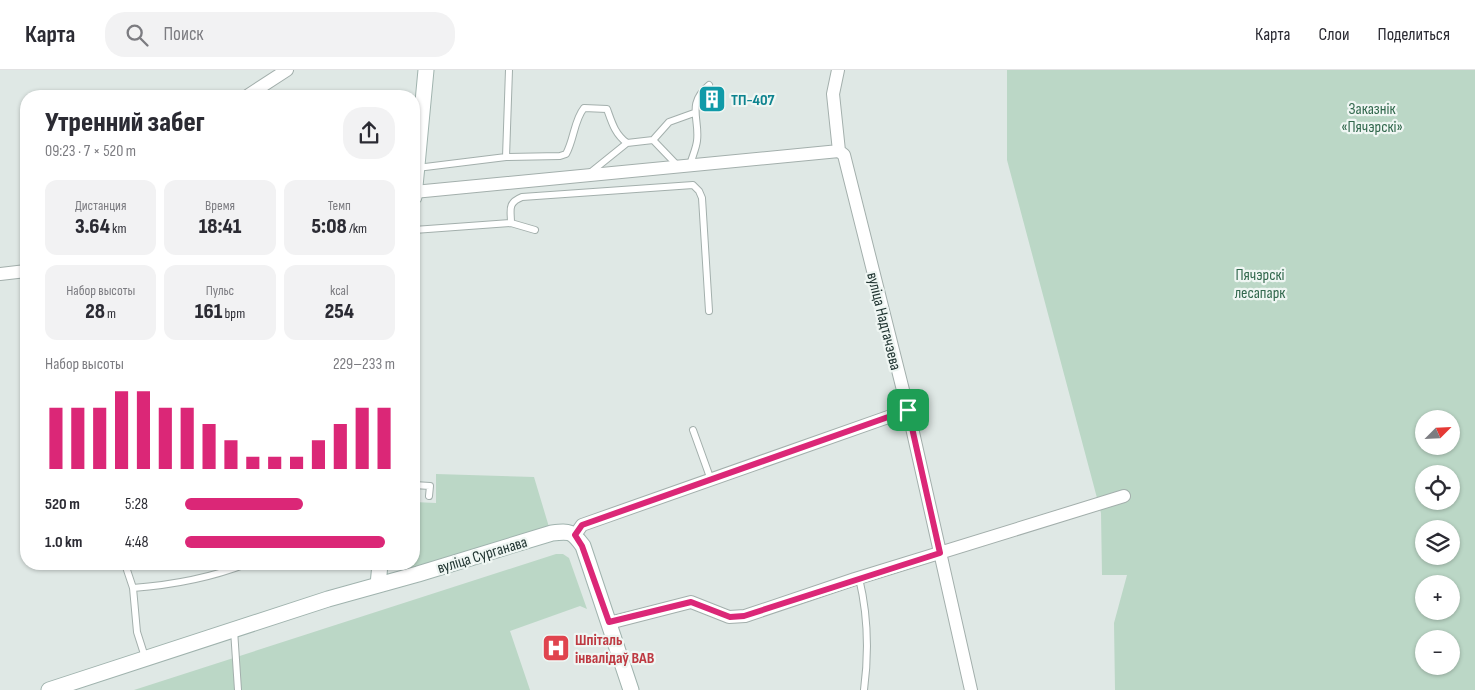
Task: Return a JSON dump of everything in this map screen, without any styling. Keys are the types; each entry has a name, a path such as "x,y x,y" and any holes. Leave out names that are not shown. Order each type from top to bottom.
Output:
{"main road":[{"path":"420,129 426,70"},
{"name":"вуліца Сурганава","path":"49,690 378,584 552,533 565,532 575,535"},
{"path":"575,535 582,546 631,690"},
{"path":"378,584 379,570"}],"street":[{"path":"256,90 287,70"},
{"name":"вуліца Надтачэева","path":"838,70 832,94 839,151 844,155 908,410 972,690"},
{"path":"420,191 839,151"},
{"path":"0,274 20,272"},
{"path":"575,535 582,525 908,410"},
{"path":"609,622 691,602 730,617 744,616 859,578 1124,496"}],"lane":[{"path":"506,157 509,70"},
{"path":"653,140 684,166 697,140 694,113 701,92 709,85"},
{"path":"420,168 506,157 560,156 566,154 580,113 584,108 607,109 614,128 627,143"},
{"path":"587,175 627,143 653,140 669,122 694,113"},
{"path":"511,224 510,206 514,200 522,197 693,185 699,191 702,198 708,311"},
{"path":"420,230 511,224 536,230"},
{"path":"693,430 711,480"},
{"path":"420,485 430,486 429,496"},
{"path":"127,570 133,588 138,632 145,659"},
{"path":"133,588 176,583 228,570"},
{"path":"859,578 864,598 868,632 864,690"},
{"path":"234,630 238,690"}],"green space":[{"name":"Пячэрскі лесапарк","path":"1007,70 1475,70 1475,690 1115,690 1114,623 1127,575 1102,575 1101,513 1007,160"},
{"path":"436,474 534,477 549,527 405,576 404,570 420,570 420,502 436,503"},
{"path":"556,554 563,554 569,558 587,609 580,606 510,631 530,690 134,690"}],"place":[{"name":"ТП-407","path":"712,99"},
{"name":"Шпіталь інвалідаў ВАВ","path":"556,648"}],"route":[{"path":"908,410 940,553 744,616 730,617 691,602 609,622 582,546 575,535 582,525 908,410"}],"park label":[{"name":"Заказнік «Пячэрскі»","path":"1372,117"}]}
